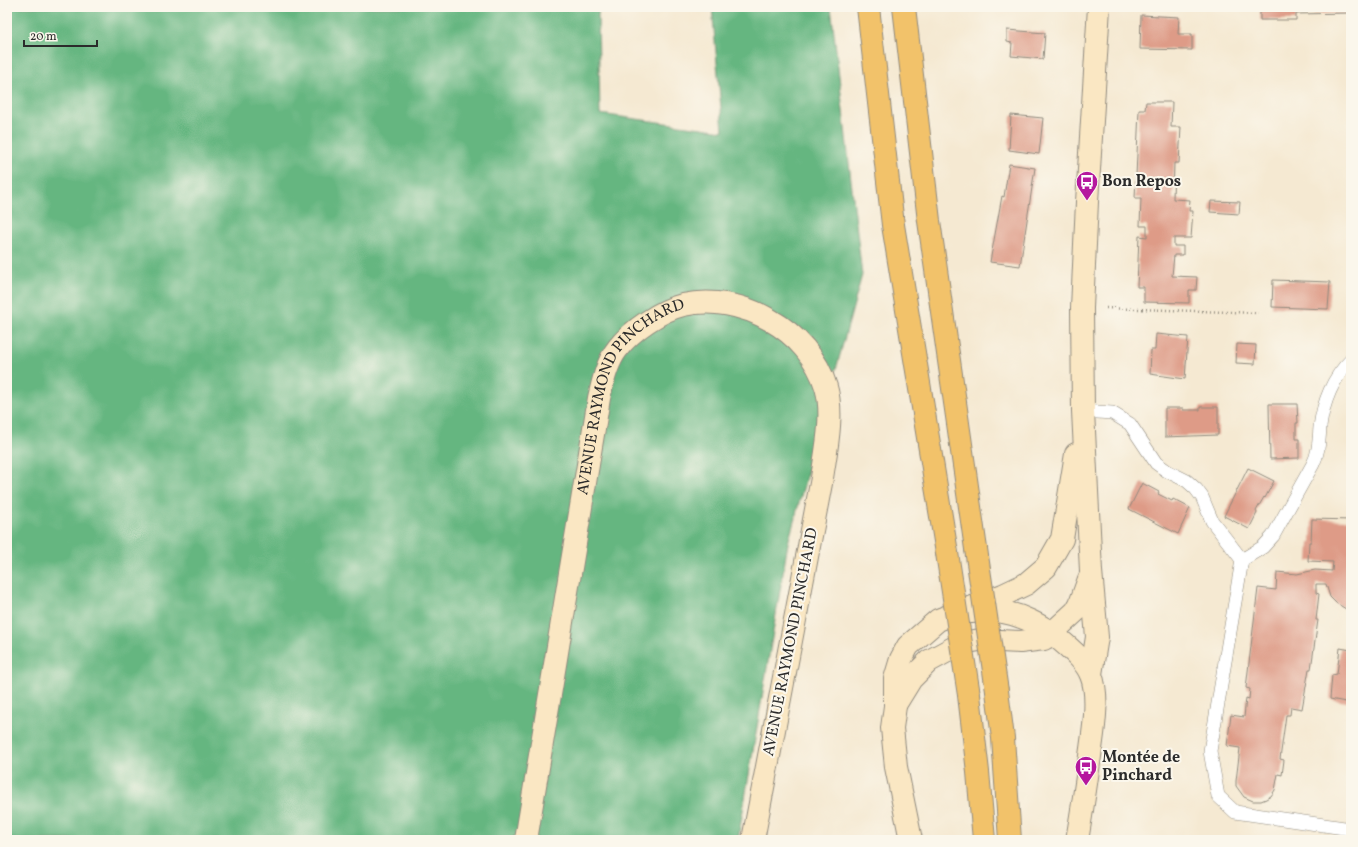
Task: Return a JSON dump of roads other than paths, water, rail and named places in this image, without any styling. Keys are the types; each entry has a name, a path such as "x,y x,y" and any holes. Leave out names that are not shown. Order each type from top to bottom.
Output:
{"highway":[{"path":"868,7 893,225 969,695 984,840"},
{"path":"904,7 929,221 1003,738 1010,840"}],"street":[{"path":"1077,840 1095,718 1094,687 1091,674 1096,637 1091,571 1083,411 1082,308 1099,7"},
{"name":"AVENUE RAYMOND PINCHARD","path":"526,840 599,398 605,375 612,357 618,348 632,334 647,323 661,314 682,306 710,303 744,309 760,315 776,324 792,336 806,350 818,369 826,388 829,406 822,478 753,840"},
{"path":"911,840 896,767 892,728 895,706 895,680 901,659 908,646 938,620 1003,595 1026,584 1046,566 1062,539 1083,411"},
{"path":"895,706 911,680 929,661 966,642 980,640 1020,642 1044,639 1052,634 1076,611 1080,604 1091,571"},
{"path":"958,612 998,611 1020,617 1052,634 1083,662 1091,674"}],"lane":[{"path":"1242,560 1262,547 1273,536 1313,464 1318,454 1320,426 1327,398 1335,381 1351,360"},
{"path":"1083,411 1112,413 1130,424 1156,463 1167,471 1187,481 1196,489 1202,497 1212,521 1242,560 1210,751 1218,796 1235,812 1351,828"}],"place":[{"name":"Bon Repos","path":"1087,202"},
{"name":"Montée de Pinchard","path":"1086,786"}]}
